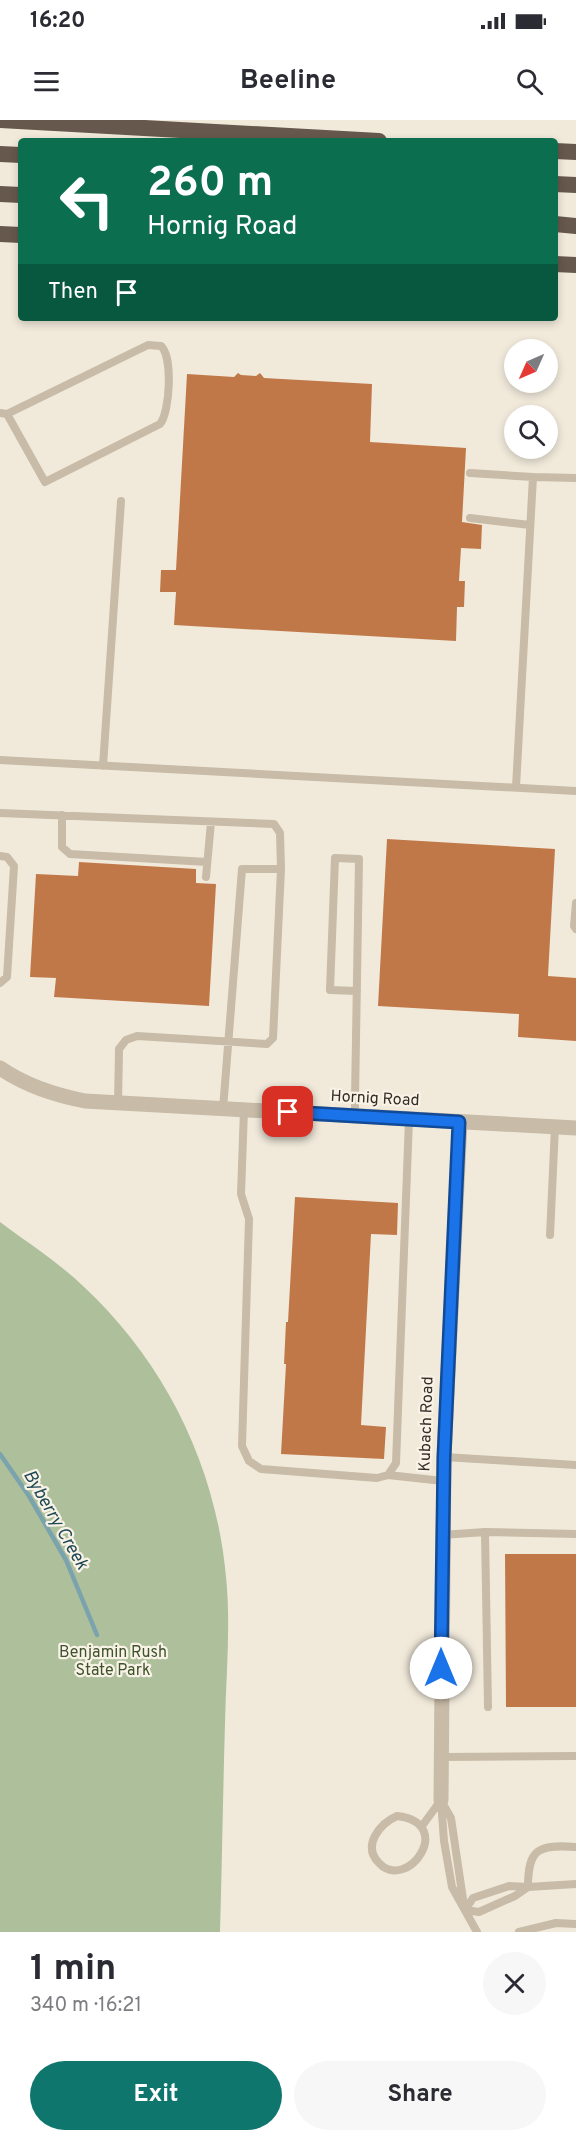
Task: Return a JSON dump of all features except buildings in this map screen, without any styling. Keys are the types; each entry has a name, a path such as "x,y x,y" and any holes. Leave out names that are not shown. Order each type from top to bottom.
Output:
{"highway":[{"path":"0,120 325,138"},
{"path":"558,151 576,152"},
{"path":"0,154 18,155"},
{"path":"558,184 576,185"},
{"path":"0,194 18,195"},
{"path":"558,224 576,225"},
{"path":"0,234 18,235"},
{"path":"558,264 576,265"}],"street":[{"name":"Hornig Road","path":"0,1068 45,1091 85,1101 576,1128"},
{"name":"Kubach Road","path":"441,1800 443,1481 459,1122"}],"lane":[{"path":"155,344 165,350 168,356 166,415 160,424 45,482 4,414 142,347 155,344"},
{"path":"470,473 576,478"},
{"path":"516,787 533,477"},
{"path":"103,766 121,501"},
{"path":"470,518 530,525"},
{"path":"0,760 576,790"},
{"path":"0,813 274,824 280,833 281,869 273,1038 267,1044 137,1036 126,1040 119,1049 118,1103"},
{"path":"62,815 62,847 70,854 207,862"},
{"path":"206,878 211,822"},
{"path":"0,856 7,857 14,866 7,977 0,982"},
{"path":"355,1116 357,991 359,859 335,858 330,990 357,991"},
{"path":"223,1109 242,869 281,869"},
{"path":"576,903 574,926 576,928"},
{"path":"244,1110 241,1194 249,1219 242,1446 249,1461 261,1469 377,1478 388,1475 443,1481"},
{"path":"388,1475 396,1463 409,1119"},
{"path":"550,1235 555,1127"},
{"path":"444,1457 576,1465"},
{"path":"442,1535 485,1532 576,1533"},
{"path":"485,1532 488,1707"},
{"path":"441,1757 576,1756"},
{"path":"422,1826 441,1800 451,1818 465,1910 477,1932"},
{"path":"397,1816 409,1818 422,1826 425,1844 422,1854 414,1862 394,1871 382,1867 375,1860 372,1848 375,1835 379,1827 387,1821 397,1816"},
{"path":"528,1887 529,1861 535,1853 545,1848 576,1846"},
{"path":"465,1910 473,1898 509,1886 576,1884"},
{"path":"465,1910 479,1912 515,1896 528,1887"},
{"path":"519,1932 556,1923 576,1924"}],"green space":[{"name":"Benjamin Rush State Park","path":"0,1222 83,1286 139,1348 162,1382 181,1418 198,1456 211,1495 226,1577 228,1613 220,1932 0,1932"}],"waterway":[{"name":"Byberry Creek","path":"0,1454 29,1496 66,1560 97,1635"}],"route":[{"path":"288,1112 459,1122 444,1457 441,1668"}]}
